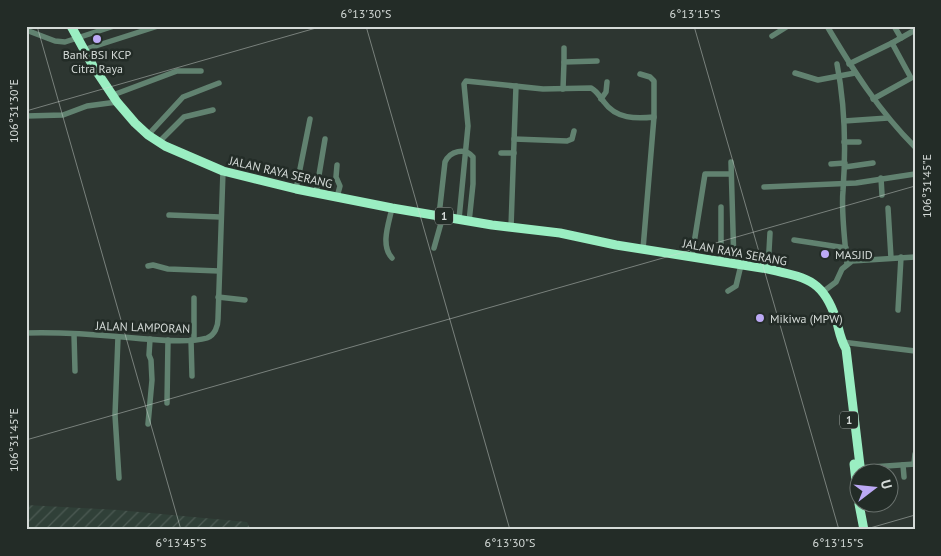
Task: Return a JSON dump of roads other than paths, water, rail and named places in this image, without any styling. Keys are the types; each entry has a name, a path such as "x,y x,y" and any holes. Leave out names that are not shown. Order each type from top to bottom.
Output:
{"highway":[{"name":"JALAN RAYA SERANG","path":"71,26 82,50 135,123 159,142 222,171 296,189 392,208 560,233 643,249 768,269 810,281 824,291"},
{"name":"1","path":"824,291 833,309 842,342 840,348 858,464"},
{"path":"861,514 864,530"},
{"path":"867,514 869,530"}],"street":[{"path":"26,30 55,41 65,42 114,26"},
{"path":"82,50 158,26"},
{"path":"772,36 788,26"},
{"path":"828,26 873,100 915,147"},
{"path":"894,26 901,38"},
{"path":"850,64 915,30"},
{"path":"873,100 913,77 892,43"},
{"path":"562,89 564,48"},
{"path":"564,62 597,61"},
{"path":"837,64 844,121 845,165 843,190 847,264"},
{"path":"26,116 63,115 115,98 177,71 201,71"},
{"path":"795,73 814,79 855,73"},
{"path":"640,74 650,76 654,81 654,117 643,249"},
{"path":"464,220 465,152 468,126 465,82 469,80 562,89 593,88 609,108 618,114 636,118 654,117"},
{"path":"601,99 606,92 607,82"},
{"path":"148,135 183,97 219,83"},
{"path":"511,227 516,86"},
{"path":"159,142 184,117 214,110"},
{"path":"844,121 888,118"},
{"path":"296,189 310,119"},
{"path":"514,139 567,141 572,139 574,131"},
{"path":"316,193 325,139"},
{"path":"844,142 859,142"},
{"path":"434,248 441,215 445,162 454,152 465,152 472,154 473,157 473,184 464,220"},
{"path":"501,153 514,153"},
{"path":"728,291 736,286 738,264 731,162"},
{"path":"831,164 873,163"},
{"path":"337,165 336,177 340,186 337,197"},
{"name":"JALAN LAMPORAN","path":"26,333 168,340 193,340 207,338 212,335 216,330 218,319 222,171"},
{"path":"692,256 705,174 731,174"},
{"path":"764,187 865,182 915,174"},
{"path":"881,178 882,195"},
{"path":"721,207 721,260"},
{"path":"392,208 386,232 388,252 392,258"},
{"path":"888,208 891,258"},
{"path":"169,215 220,217"},
{"path":"768,269 770,233"},
{"path":"794,240 846,248"},
{"path":"898,310 901,257"},
{"path":"824,291 836,282 842,269 847,264 858,260 915,257"},
{"path":"148,266 153,265 168,269 219,271"},
{"path":"218,297 246,300"},
{"path":"192,376 194,298"},
{"path":"74,334 75,371"},
{"path":"118,337 115,415 120,478"},
{"path":"148,424 152,380 149,355 150,339"},
{"path":"167,403 168,340"},
{"path":"842,342 915,351"},
{"path":"898,465 914,464 915,454"},
{"path":"903,464 904,476"}],"place":[{"name":"Bank BSI KCP Citra Raya","path":"97,39"},
{"name":"MASJID","path":"825,254"},
{"name":"Mikiwa (MPW)","path":"760,318"}]}
